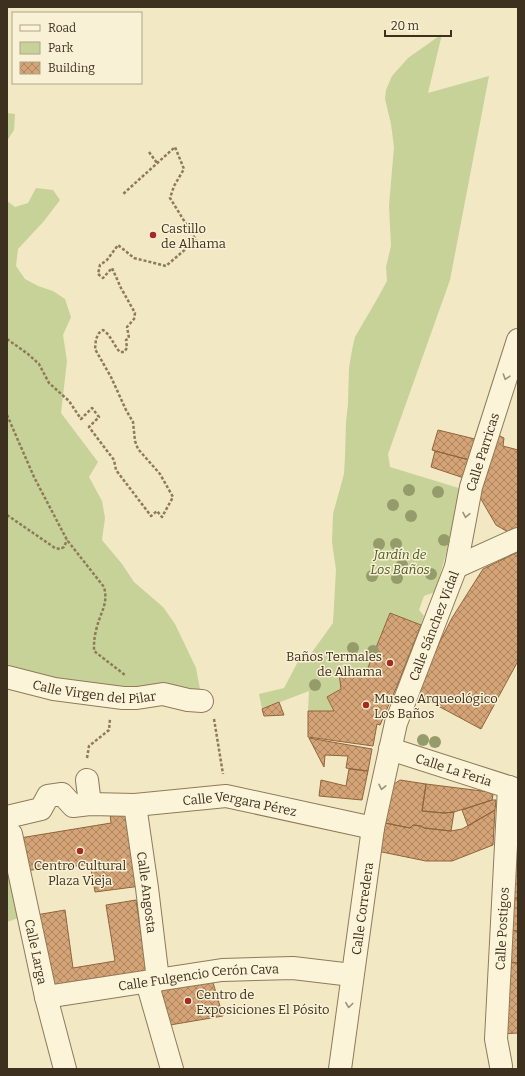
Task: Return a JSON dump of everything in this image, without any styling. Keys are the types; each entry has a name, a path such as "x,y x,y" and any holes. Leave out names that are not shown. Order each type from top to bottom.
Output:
{"street":[{"name":"Calle Parricas","path":"456,567 471,487 518,340"},
{"name":"Calle Sánchez Vidal","path":"390,749 396,723 456,567 518,539"},
{"name":"Calle Virgen del Pilar","path":"7,677 54,689 123,698 136,698 163,694 188,700 202,701"},
{"name":"Calle La Feria","path":"390,749 514,788"},
{"name":"Calle Corredera","path":"340,1069 373,828 390,749"},
{"path":"87,780 97,804"},
{"name":"Calle Postigos","path":"505,1063 496,1039 514,788"},
{"name":"Calle Vergara Pérez","path":"8,827 41,809 48,796 62,794 73,806 97,804 135,805 226,796 373,828"},
{"name":"Calle Angosta","path":"135,805 147,888 152,981 172,1069"},
{"name":"Calle Larga","path":"8,827 46,997 65,1069"},
{"name":"Calle Fulgencio Cerón Cava","path":"46,997 222,970 293,968 352,975"}],"path":[{"path":"7,339 39,364 49,383 69,401 81,419 92,408 99,417 89,427 114,460 116,470 151,516 157,511 162,517 173,496 160,474 138,449 135,441 133,422 111,377 95,349 96,339 99,333 104,330 107,332 117,349 120,352 124,352 127,348 126,340 128,338 126,327 134,319 135,313 112,268 103,278 98,274 100,265 107,260 118,245 134,258 166,266 196,240 170,198 174,186 184,169 175,147 122,195"},
{"path":"149,152 157,163"},
{"path":"7,415 34,477 67,540 104,587 106,596 104,609 96,631 94,651 125,675 123,698 111,717 109,730 89,746 86,766 87,780"},
{"path":"7,515 55,548 60,549 64,547 67,540"},
{"path":"202,701 214,714 226,796"}],"green space":[{"name":"Jardín de Los Baños","path":"442,34 428,93 489,76 450,280 388,454 390,467 462,489 446,554 435,592 424,596 419,610 424,616 421,625 390,613 367,670 339,673 341,689 327,697 334,711 308,711 309,691 262,709 259,694 284,688 302,654 310,655 333,623 336,570 332,542 333,514 344,474 349,368 355,337 387,281 386,267 391,246 389,206 394,147 391,124 385,99 386,90 392,76 408,58"},
{"path":"7,113 15,114 14,130 7,141"},
{"path":"36,188 53,190 60,200 44,221 18,249 16,266 25,279 38,286 53,291 65,299 71,317 63,335 67,361 61,413 98,462 89,477 102,501 105,518 102,540 122,564 134,582 163,607 175,624 196,668 200,689 127,694 7,669 7,201 15,207 28,203"},
{"path":"7,841 21,917 7,922"}],"building":[{"path":"438,430 479,440 473,461 432,450"},
{"path":"498,435 504,438 503,446 518,450 518,528 508,532 496,525 478,494"},
{"path":"435,451 473,461 467,479 431,467"},
{"path":"518,552 518,661 481,729 414,693 452,618 483,569"},
{"path":"390,613 421,625 380,725 377,724 373,746 308,737 308,711 334,711 327,697 341,689 339,673 367,670"},
{"path":"279,702 284,715 264,716 262,709"},
{"path":"309,738 372,749 368,771 346,768 348,756 325,755 324,767"},
{"path":"349,769 368,771 362,800 319,796 321,780 346,786"},
{"path":"400,780 426,784 422,811 444,813 454,812 451,831 424,828 413,825 410,828 385,823 391,786"},
{"path":"426,784 490,792 493,795 492,800 454,812 444,813 422,811"},
{"path":"496,800 495,810 468,826 462,810"},
{"path":"495,810 493,845 452,861 426,861 377,851 385,823 410,828 413,825 424,828 451,831 462,829"},
{"name":"Centro Cultural Plaza Vieja","path":"132,811 141,886 95,892 90,864 62,868 62,865 26,871 20,838 111,823 110,813"},
{"path":"510,860 518,861 518,898 507,898"},
{"path":"507,898 518,898 518,931 505,930"},
{"path":"136,900 147,973 47,988 36,915 65,910 73,968 115,961 106,905"},
{"path":"505,930 518,931 518,963 503,962"},
{"path":"503,962 518,963 518,1033 500,1034"},
{"name":"Centro de Exposiciones El Pósito","path":"211,976 223,1016 164,1026 154,986"}],"place":[{"name":"Castillo de Alhama","path":"153,235"},
{"name":"Baños Termales de Alhama","path":"390,663"},
{"name":"Museo Arqueológico Los Baños","path":"366,705"},
{"name":"Centro Cultural Plaza Vieja","path":"80,851"},
{"name":"Centro de Exposiciones El Pósito","path":"188,1001"}]}
